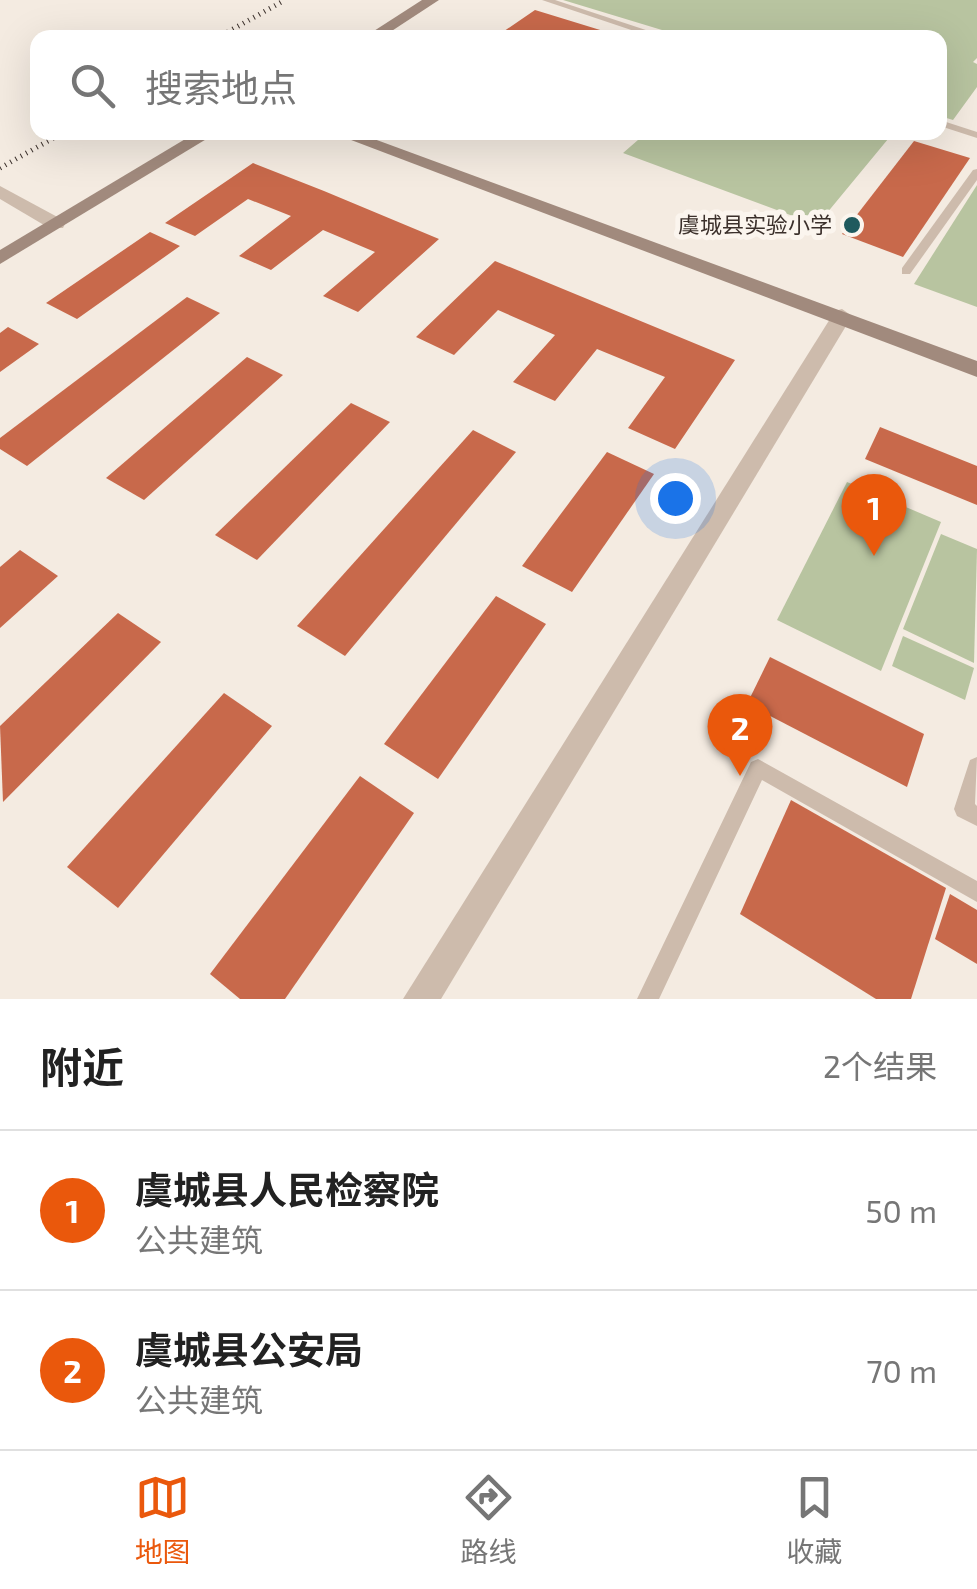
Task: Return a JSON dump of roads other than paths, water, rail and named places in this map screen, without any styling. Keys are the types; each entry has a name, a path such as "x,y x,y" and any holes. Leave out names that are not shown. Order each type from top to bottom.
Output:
{"street":[{"path":"383,30 432,0"},
{"path":"0,258 197,140"},
{"path":"360,140 977,369"},
{"path":"0,191 56,224"},
{"path":"421,999 842,316"}],"lane":[{"path":"546,0 641,30"},
{"path":"947,125 977,135"},
{"path":"906,271 977,172"},
{"path":"977,766 964,809 977,816"},
{"path":"648,999 758,768 977,892"}],"railway":[{"path":"231,30 285,0"},
{"path":"0,168 50,140"}],"place":[{"name":"虞城县实验小学","path":"852,225"},
{"name":"虞城县人民检察院","path":"874,556"},
{"name":"虞城县公安局","path":"740,776"}]}
